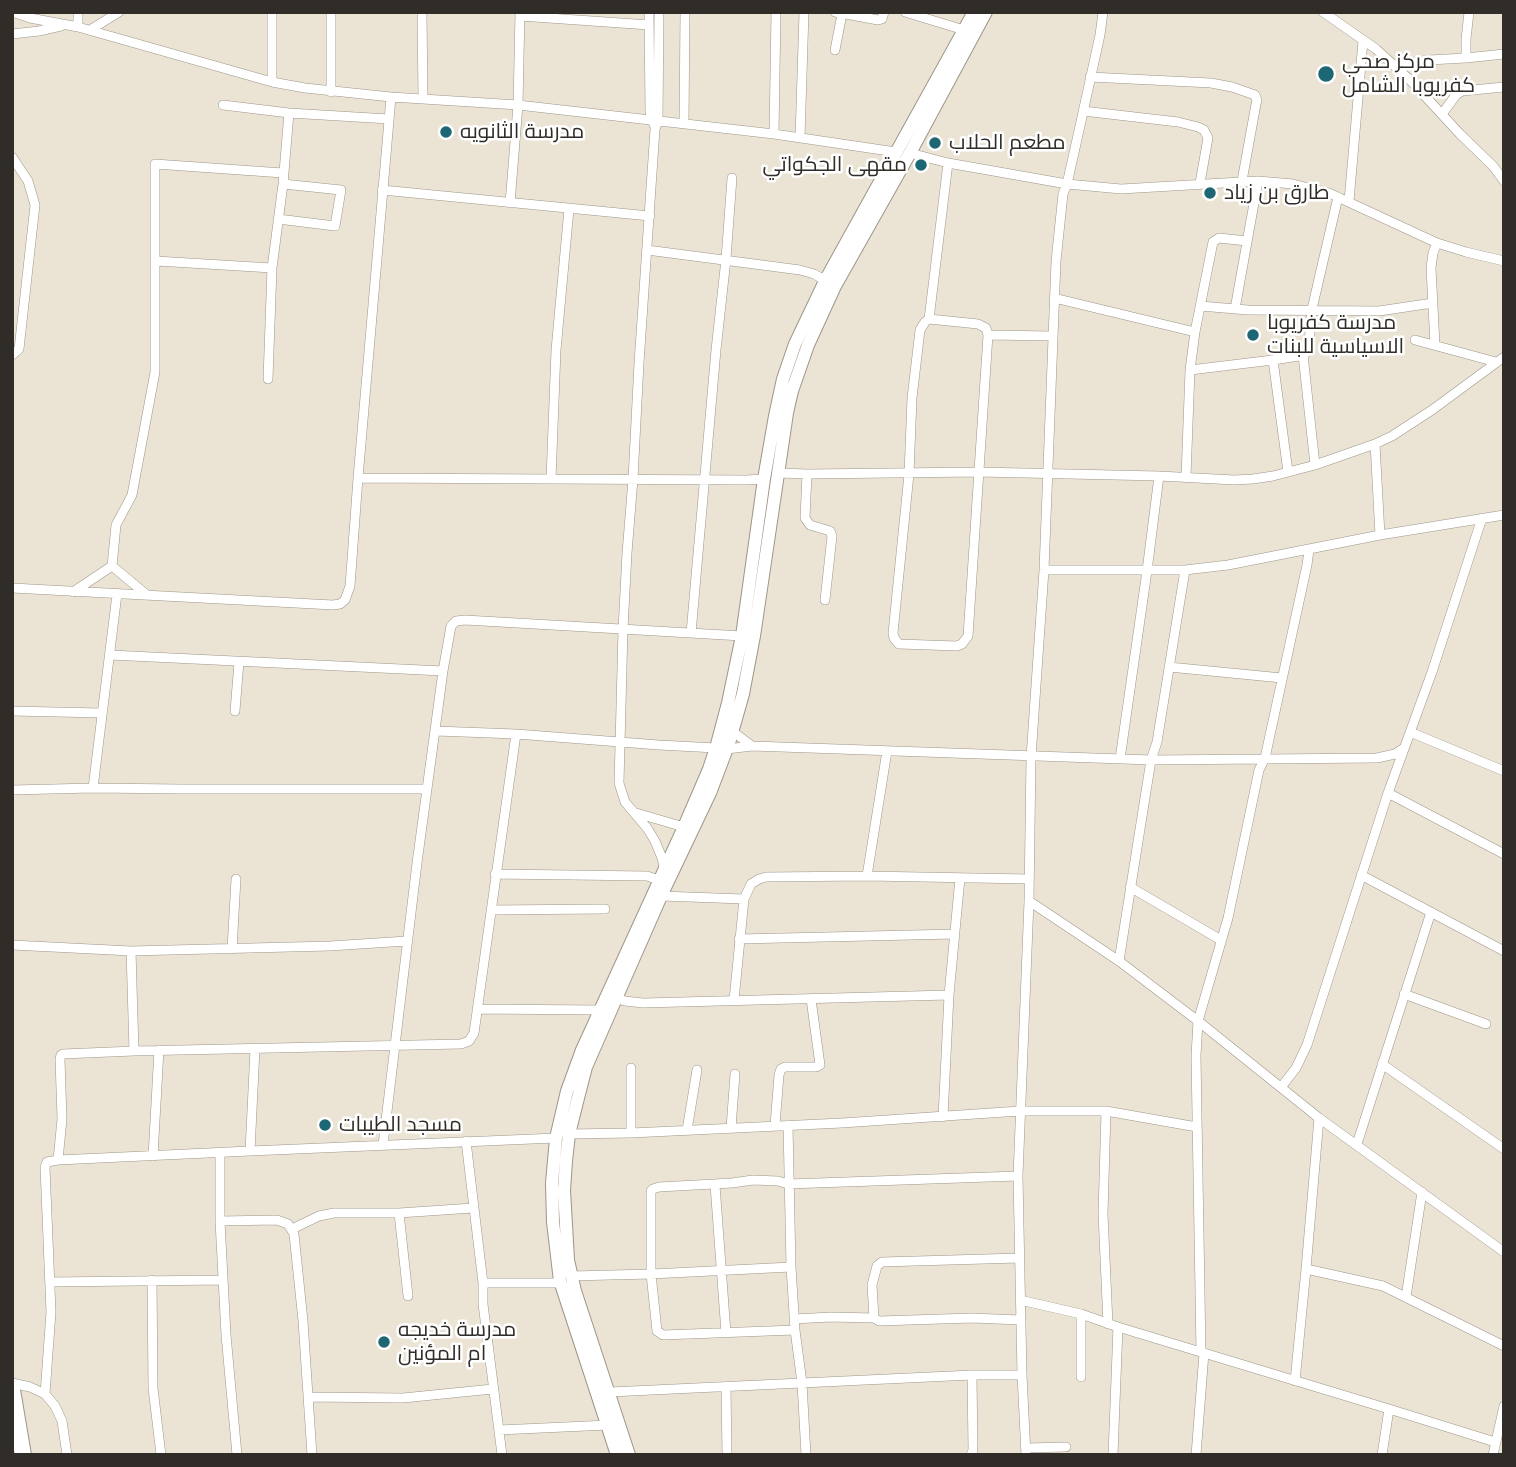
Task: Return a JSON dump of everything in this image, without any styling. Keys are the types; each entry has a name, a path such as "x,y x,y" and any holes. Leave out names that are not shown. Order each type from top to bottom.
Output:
{"highway":[{"path":"12,1390 23,1455"}],"main road":[{"path":"617,1455 566,1279 553,1222 555,1138 574,1070 600,1010 709,769 732,731 764,479 783,379 799,335 910,153 974,12"},
{"path":"629,1455 610,1392 566,1279 568,1260 564,1190 569,1134 586,1067 661,896 710,793 762,585 782,438 792,391 830,283 896,152 986,12"}],"street":[{"path":"12,12 90,30 272,82 331,92 518,105 655,123 774,134 896,152"},
{"path":"78,12 78,27"},
{"path":"90,30 118,12"},
{"path":"272,12 272,82"},
{"path":"331,12 331,92"},
{"path":"422,12 423,99"},
{"path":"649,12 650,112 655,123"},
{"path":"495,874 661,876 664,866 651,835 625,802 620,789 623,629 650,216 659,12"},
{"path":"684,124 685,12"},
{"path":"774,134 776,12"},
{"path":"800,138 804,12"},
{"path":"835,50 839,13 878,20 882,19 884,12"},
{"path":"1066,1447 1026,1451 1018,1258 1018,1176 1029,901 1031,757 1049,474 1057,243 1063,194 1068,184 1100,35 1102,12"},
{"path":"1323,12 1412,81 1504,181"},
{"path":"1466,58 1469,12"},
{"path":"910,13 964,30"},
{"path":"510,203 518,105 520,14 649,25"},
{"path":"12,34 66,24"},
{"path":"1349,201 1363,41"},
{"path":"1394,65 1504,54"},
{"path":"1090,77 1210,83 1255,95 1257,100 1242,181"},
{"path":"1441,114 1462,91 1504,87"},
{"path":"12,588 340,604 345,600 350,586 391,97"},
{"path":"223,105 289,113 389,118"},
{"path":"1083,111 1178,122 1204,130 1208,138 1200,183"},
{"path":"268,379 272,268 289,113"},
{"path":"910,153 948,163 1068,184 1134,190 1242,181 1305,186 1349,201 1437,243 1466,253 1504,261"},
{"path":"12,157 29,181 35,205 19,349 12,355"},
{"path":"929,319 978,324 986,328 988,335 968,636 962,645 957,646 899,644 892,633 909,474 912,398 919,335 929,319 948,163"},
{"path":"112,566 116,525 132,495 155,372 155,164 283,173"},
{"path":"1493,166 1504,170"},
{"path":"691,633 732,178"},
{"path":"1235,309 1258,181"},
{"path":"278,219 335,226 341,190 283,184"},
{"path":"383,190 650,216"},
{"path":"1190,370 1273,360 1306,353 1309,348 1311,309 1338,197"},
{"path":"551,479 556,350 569,209"},
{"path":"1186,477 1190,370 1213,242 1219,238 1247,241"},
{"path":"1435,345 1431,268 1437,243"},
{"path":"647,250 807,272 830,283"},
{"path":"156,261 272,268"},
{"path":"1054,298 1195,332"},
{"path":"1200,306 1378,311 1433,303"},
{"path":"12,317 23,320"},
{"path":"988,335 1053,336"},
{"path":"1415,340 1500,360"},
{"path":"1303,355 1315,465"},
{"path":"1273,360 1288,472"},
{"path":"778,473 979,472 1253,479 1315,465 1392,436 1500,360"},
{"path":"1375,444 1380,536"},
{"path":"807,474 805,518 810,524 830,531 832,536 825,600"},
{"path":"1120,759 1159,475"},
{"path":"358,478 764,479"},
{"path":"1044,570 1185,570 1228,565 1504,515"},
{"path":"1282,1087 1296,1068 1307,1045 1388,793 1482,518"},
{"path":"1196,1455 1203,1352 1197,1127 1198,1021 1228,918 1309,550"},
{"path":"73,592 112,566"},
{"path":"112,566 148,596"},
{"path":"1119,961 1185,570"},
{"path":"93,788 117,594"},
{"path":"383,1145 443,671 450,630 454,623 460,620 742,636"},
{"path":"110,655 443,671"},
{"path":"235,711 239,662"},
{"path":"1169,667 1282,678"},
{"path":"12,711 101,713"},
{"path":"436,731 721,748 752,746 1151,760 1377,758 1395,754 1405,748"},
{"path":"732,731 752,746"},
{"path":"1410,732 1504,771"},
{"path":"58,1160 62,1119 60,1059 63,1054 465,1043 471,1039 516,734"},
{"path":"867,876 887,751"},
{"path":"12,790 427,789"},
{"path":"1388,793 1504,854"},
{"path":"636,813 684,827"},
{"path":"1361,875 1504,951"},
{"path":"734,1000 744,899 751,884 759,879 867,876 1029,879"},
{"path":"943,1117 949,995 960,878"},
{"path":"232,949 236,879"},
{"path":"1130,887 1221,940"},
{"path":"661,896 744,899"},
{"path":"1029,901 1119,961 1319,1118 1504,1252"},
{"path":"491,910 605,909"},
{"path":"1357,1144 1431,912"},
{"path":"739,939 955,934"},
{"path":"12,946 131,951 330,946 407,941"},
{"path":"131,951 134,1051"},
{"path":"1404,994 1486,1024"},
{"path":"616,998 625,1002 643,1003 949,995"},
{"path":"775,1125 781,1069 820,1065 811,999"},
{"path":"477,1009 600,1010"},
{"path":"250,1151 255,1049"},
{"path":"153,1156 159,1051"},
{"path":"1382,1064 1504,1149"},
{"path":"631,1068 631,1133"},
{"path":"687,1130 697,1070"},
{"path":"731,1128 735,1074"},
{"path":"569,1134 731,1128 1020,1111 1106,1111 1197,1127"},
{"path":"1106,1111 1103,1214 1108,1324"},
{"path":"1294,1381 1307,1269 1319,1118"},
{"path":"788,1125 791,1267 806,1455"},
{"path":"45,1394 51,1312 45,1167 47,1162 555,1138"},
{"path":"466,1141 502,1455"},
{"path":"220,1153 220,1221 227,1355 237,1455"},
{"path":"795,1331 663,1335 657,1331 651,1274 651,1191 659,1186 715,1185 753,1180 788,1184 1018,1176"},
{"path":"715,1185 726,1333"},
{"path":"1406,1297 1423,1192"},
{"path":"292,1229 320,1216 334,1213 399,1213 473,1208"},
{"path":"399,1213 408,1296"},
{"path":"220,1221 277,1220 288,1224 292,1229 296,1240 312,1455"},
{"path":"874,1318 872,1285 877,1266 881,1262 1018,1258"},
{"path":"483,1283 791,1267"},
{"path":"1307,1269 1374,1283 1504,1346"},
{"path":"152,1280 153,1388 161,1455"},
{"path":"50,1282 223,1280"},
{"path":"1020,1300 1081,1314 1294,1381 1373,1402 1495,1442"},
{"path":"1081,1314 1081,1377"},
{"path":"794,1319 874,1318 888,1322 972,1318 1020,1320"},
{"path":"1113,1455 1118,1327"},
{"path":"610,1392 1022,1374"},
{"path":"971,1455 972,1375"},
{"path":"12,1383 45,1394 55,1406 62,1421 67,1455"},
{"path":"726,1386 727,1455"},
{"path":"309,1397 403,1398 493,1389"},
{"path":"1493,1455 1504,1406"},
{"path":"1382,1455 1389,1409"},
{"path":"499,1430 608,1426"}],"place":[{"name":"مركز صحي كفريوبا الشامل","path":"1326,74"},
{"name":"مدرسة الثانويه","path":"446,132"},
{"name":"مطعم الحلاب","path":"935,143"},
{"name":"مقهى الجكواتي","path":"921,165"},
{"name":"طارق بن زياد","path":"1210,193"},
{"name":"مدرسة كفريوبا الاسياسية للبنات","path":"1253,335"},
{"name":"مسجد الطيبات","path":"325,1125"},
{"name":"مدرسة خديجه ام المؤنين","path":"384,1342"}]}
